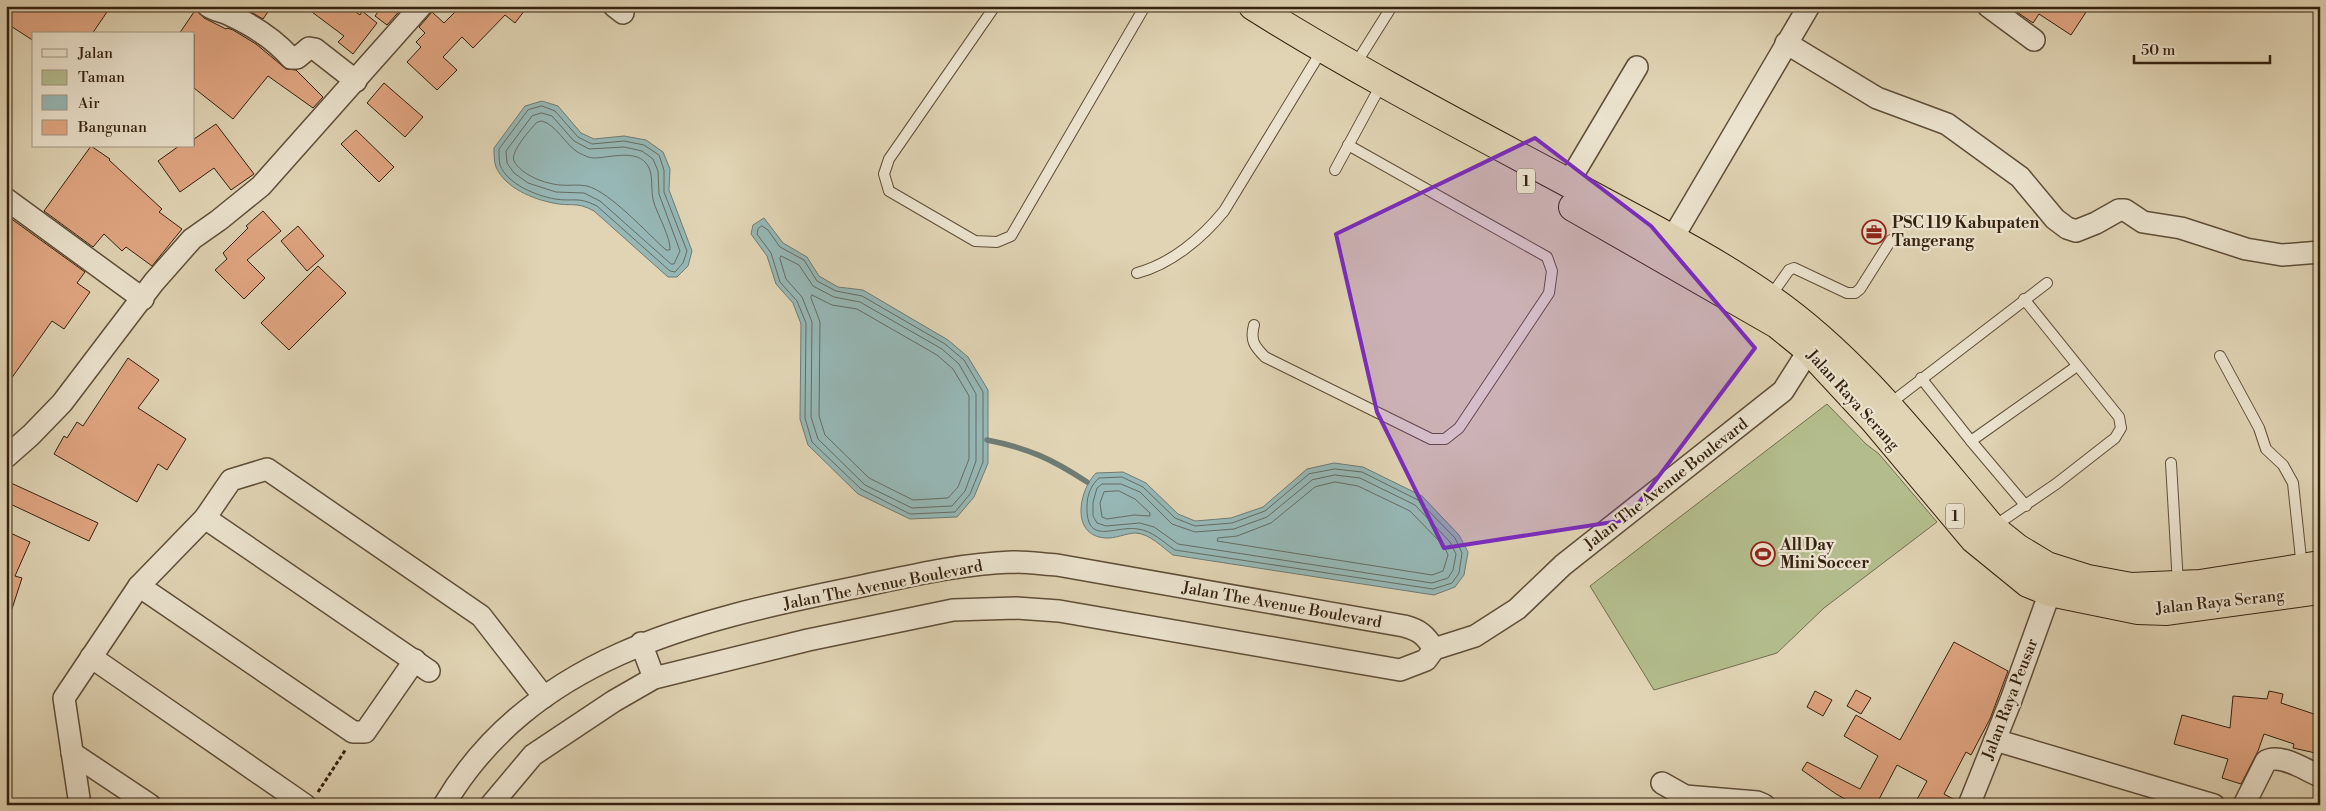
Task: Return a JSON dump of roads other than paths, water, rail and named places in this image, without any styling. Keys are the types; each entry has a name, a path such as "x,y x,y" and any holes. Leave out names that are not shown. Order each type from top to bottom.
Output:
{"highway":[{"name":"Jalan Raya Serang","path":"1253,6 1322,49 1391,88 1672,238 1770,298 1815,344 1874,420 1974,539 2028,583 2050,592 2138,610 2167,611 2320,590"},
{"name":"Jalan Raya Serang","path":"1391,88 1443,134 1815,344 1856,371 1992,528 2018,548 2048,566 2088,579 2131,587 2178,586 2311,567"}],"street":[{"path":"208,6 218,12 229,14 275,42 291,58 297,58 309,48 315,49 356,81"},
{"path":"6,457 31,435 62,403 143,299 154,282 192,239 261,186 356,81 420,6"},
{"path":"1672,238 1809,6"},
{"path":"1988,6 2034,40"},
{"path":"1786,43 1877,98 1947,124 2020,177 2055,219 2067,228 2076,231 2096,223 2119,210 2125,210 2143,222 2182,228 2246,249 2282,256 2320,252"},
{"path":"1568,183 1636,67"},
{"path":"6,199 143,299"},
{"name":"Jalan The Avenue Boulevard","path":"491,805 533,754 614,701 654,678 808,640 953,610 1016,608 1059,611 1400,670 1426,660 1434,650 1475,636 1518,609 1563,565 1783,391 1815,344"},
{"path":"80,805 64,698 139,586 205,518 231,480 267,469 481,616 544,697"},
{"path":"139,586 353,732 365,732 422,666 205,518"},
{"name":"Jalan The Avenue Boulevard","path":"444,805 458,780 514,718 566,682 641,643 690,627 756,610 963,566 1013,562 1057,565 1404,626 1417,630 1426,636 1434,650"},
{"name":"Jalan Raya Peusar","path":"1969,805 2050,592"},
{"path":"641,643 654,678"},
{"path":"91,657 310,801"},
{"path":"1995,740 2214,805"},
{"path":"72,753 150,805"},
{"path":"2244,805 2266,761 2272,758 2286,761 2320,776"},
{"path":"1662,783 1685,796 1756,802 1764,805"}],"lane":[{"path":"995,6 889,159 884,174 890,191 974,241 997,242 1011,236 1143,7"},
{"path":"1354,66 1392,6"},
{"path":"1137,273 1153,268 1207,231 1224,211 1322,49"},
{"path":"1335,170 1348,145 1391,88"},
{"path":"1254,325 1251,337 1256,348 1265,356 1431,439 1445,439 1459,428 1549,293 1552,271 1547,257 1348,145"},
{"path":"1770,298 1789,270 1794,268 1847,293 1854,294 1860,290 1892,240"},
{"path":"1887,406 2047,283"},
{"path":"1992,528 2026,506 2108,443 2121,428 2119,417 2024,299"},
{"path":"2220,356 2259,428 2266,449 2283,465 2292,483 2311,567"},
{"path":"1971,441 2077,366"},
{"path":"1921,378 2026,506"},
{"path":"2170,463 2178,586"}],"water":[{"path":"542,101 558,106 581,133 594,139 624,136 646,140 663,152 670,169 669,190 692,251 688,266 677,277 668,277 594,211 583,206 559,204 537,199 513,187 500,174 495,165 494,148 525,106"},
{"path":"764,218 783,243 807,257 819,276 838,287 863,290 948,340 968,357 988,390 988,463 974,497 957,517 910,519 858,494 808,445 800,419 801,324 793,303 776,284 767,256 751,234 753,225"},
{"path":"1334,463 1363,467 1422,496 1459,535 1468,552 1464,575 1455,587 1434,595 1173,555 1156,541 1141,534 1132,533 1109,538 1094,535 1086,529 1082,521 1082,500 1085,490 1096,473 1123,472 1146,483 1178,514 1195,521 1231,518 1263,507 1307,469"}],"waterway":[{"path":"987,440 1039,455 1087,482"}],"place":[{"name":"PSC 119 Kabupaten Tangerang","path":"1874,232"},
{"name":"All Day Mini Soccer","path":"1763,554"}]}
